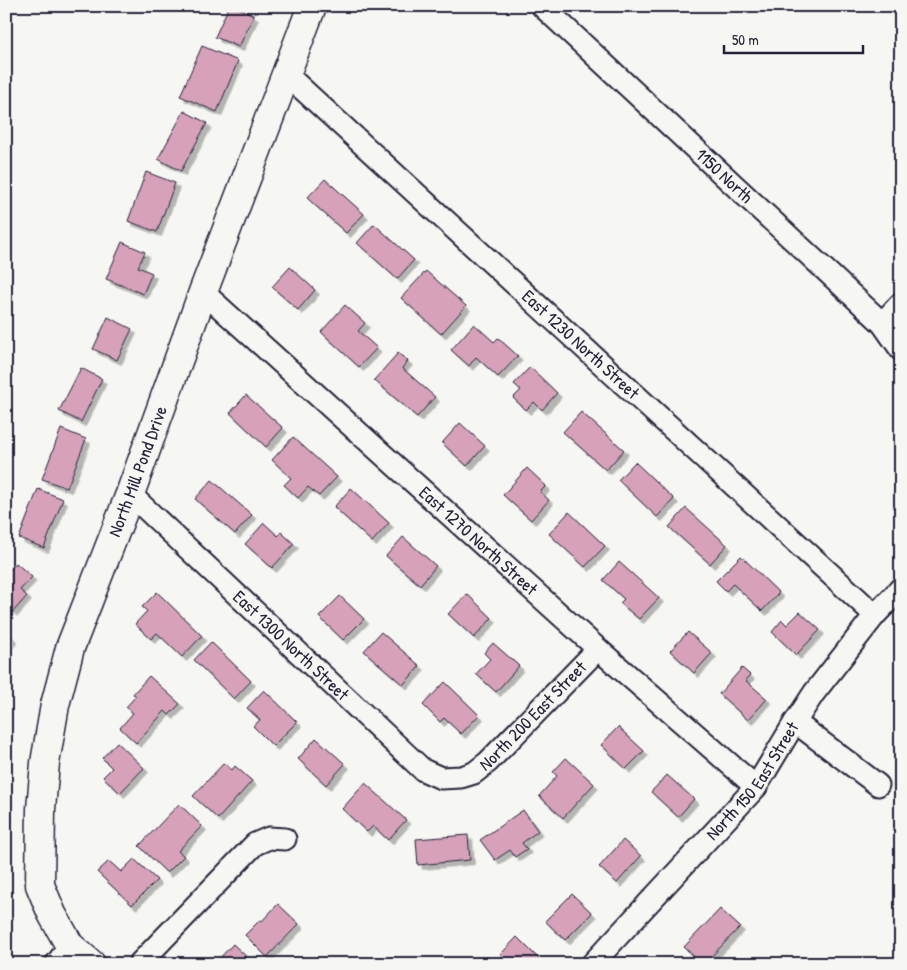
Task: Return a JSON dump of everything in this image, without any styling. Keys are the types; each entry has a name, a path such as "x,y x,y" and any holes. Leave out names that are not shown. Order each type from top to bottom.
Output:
{"main road":[{"name":"North Mill Pond Drive","path":"63,955 52,914 40,885 41,808 45,763 55,705 70,648 130,494 203,292 312,6"},
{"path":"63,955 91,964"}],"street":[{"name":"1150 North","path":"542,6 882,323 901,350"},
{"name":"East 1230 North Street","path":"286,74 875,615"},
{"name":"East 1270 North Street","path":"203,292 598,649 756,787"},
{"path":"882,323 901,303"},
{"name":"East 1300 North Street","path":"130,494 423,770 441,778 461,777"},
{"name":"North 150 East Street","path":"592,964 756,787 794,722 814,693 875,615 901,588"},
{"name":"North 200 East Street","path":"461,777 474,773 488,762 598,649"},
{"path":"794,722 878,785"},
{"path":"140,964 255,844 269,838 284,839"}],"building":[{"path":"229,6 234,6 254,15 239,47 215,37"},
{"path":"202,46 238,61 217,112 180,96"},
{"path":"184,111 207,123 181,171 158,159"},
{"path":"146,172 175,183 157,232 128,221"},
{"path":"325,179 364,214 346,233 307,198"},
{"path":"374,224 414,260 397,279 357,243"},
{"path":"122,242 145,252 138,267 152,273 143,294 106,279"},
{"path":"290,267 315,290 298,310 272,287"},
{"path":"426,271 466,306 441,334 401,298"},
{"path":"345,305 365,323 358,331 377,348 359,367 321,332"},
{"path":"108,317 132,329 117,360 93,349"},
{"path":"474,324 494,342 498,338 518,356 498,377 476,357 469,366 451,350"},
{"path":"398,353 408,361 402,368 435,397 417,417 374,380"},
{"path":"530,367 557,393 542,410 534,402 526,410 513,398 521,390 514,384"},
{"path":"81,368 102,379 81,422 59,411"},
{"path":"246,395 283,428 266,447 230,413"},
{"path":"581,412 624,450 606,470 563,432"},
{"path":"460,423 485,446 467,466 442,443"},
{"path":"61,429 86,439 67,488 42,479"},
{"path":"293,437 337,477 319,496 308,487 298,498 284,485 291,478 272,460"},
{"path":"635,462 674,499 657,517 618,480"},
{"path":"527,468 546,486 540,492 549,500 531,520 503,495"},
{"path":"212,480 252,515 235,534 195,499"},
{"path":"351,488 389,523 372,542 334,507"},
{"path":"38,489 63,499 44,548 19,538"},
{"path":"686,508 727,545 710,564 669,527"},
{"path":"569,512 605,546 585,567 549,534"},
{"path":"264,523 278,536 281,532 294,544 272,568 245,544"},
{"path":"403,537 436,566 420,585 386,556"},
{"path":"741,556 779,593 762,611 733,584 726,591 716,581"},
{"path":"619,562 659,598 639,619 620,603 624,599 603,580"},
{"path":"16,563 32,577 20,590 27,596 13,612 6,606 6,574"},
{"path":"157,592 202,636 182,657 157,633 151,639 135,624 147,611 142,607"},
{"path":"467,594 492,618 474,638 448,614"},
{"path":"340,596 364,619 343,640 319,617"},
{"path":"800,612 820,630 796,655 772,632 782,620 787,625"},
{"path":"6,631 13,638 6,646"},
{"path":"381,632 420,666 403,685 364,651"},
{"path":"688,632 712,653 694,673 670,651"},
{"path":"211,642 251,681 234,699 194,660"},
{"path":"493,643 519,666 496,692 476,674 490,659 484,653"},
{"path":"742,668 750,675 745,680 767,699 748,720 719,694"},
{"path":"149,676 180,704 169,715 165,711 136,743 120,728 133,713 126,707 136,696 133,694"},
{"path":"445,682 479,715 461,734 444,718 440,722 423,705"},
{"path":"264,690 297,722 273,746 253,726 260,720 247,708"},
{"path":"618,727 644,751 626,769 601,745"},
{"path":"316,738 345,764 326,785 298,759"},
{"path":"117,742 144,768 120,793 103,777 112,768 102,758"},
{"path":"566,758 594,784 563,818 539,796 557,776 553,772"},
{"path":"224,763 232,770 235,766 252,781 218,819 193,796"},
{"path":"667,775 694,799 678,817 651,792"},
{"path":"365,783 406,820 388,840 373,826 367,832 342,809"},
{"path":"179,804 202,826 178,851 184,856 167,873 139,846"},
{"path":"523,810 538,831 522,843 527,849 515,857 510,850 495,860 480,840"},
{"path":"468,835 470,860 418,865 416,839"},
{"path":"623,840 641,856 617,883 599,867"},
{"path":"134,859 157,880 132,905 97,872 109,861 121,872"},
{"path":"572,894 592,913 565,940 545,921"},
{"path":"278,904 299,924 267,957 245,935"},
{"path":"720,909 740,927 702,964 684,947"},
{"path":"517,937 542,964 509,964 500,955"},
{"path":"233,944 254,964 214,964"}]}
